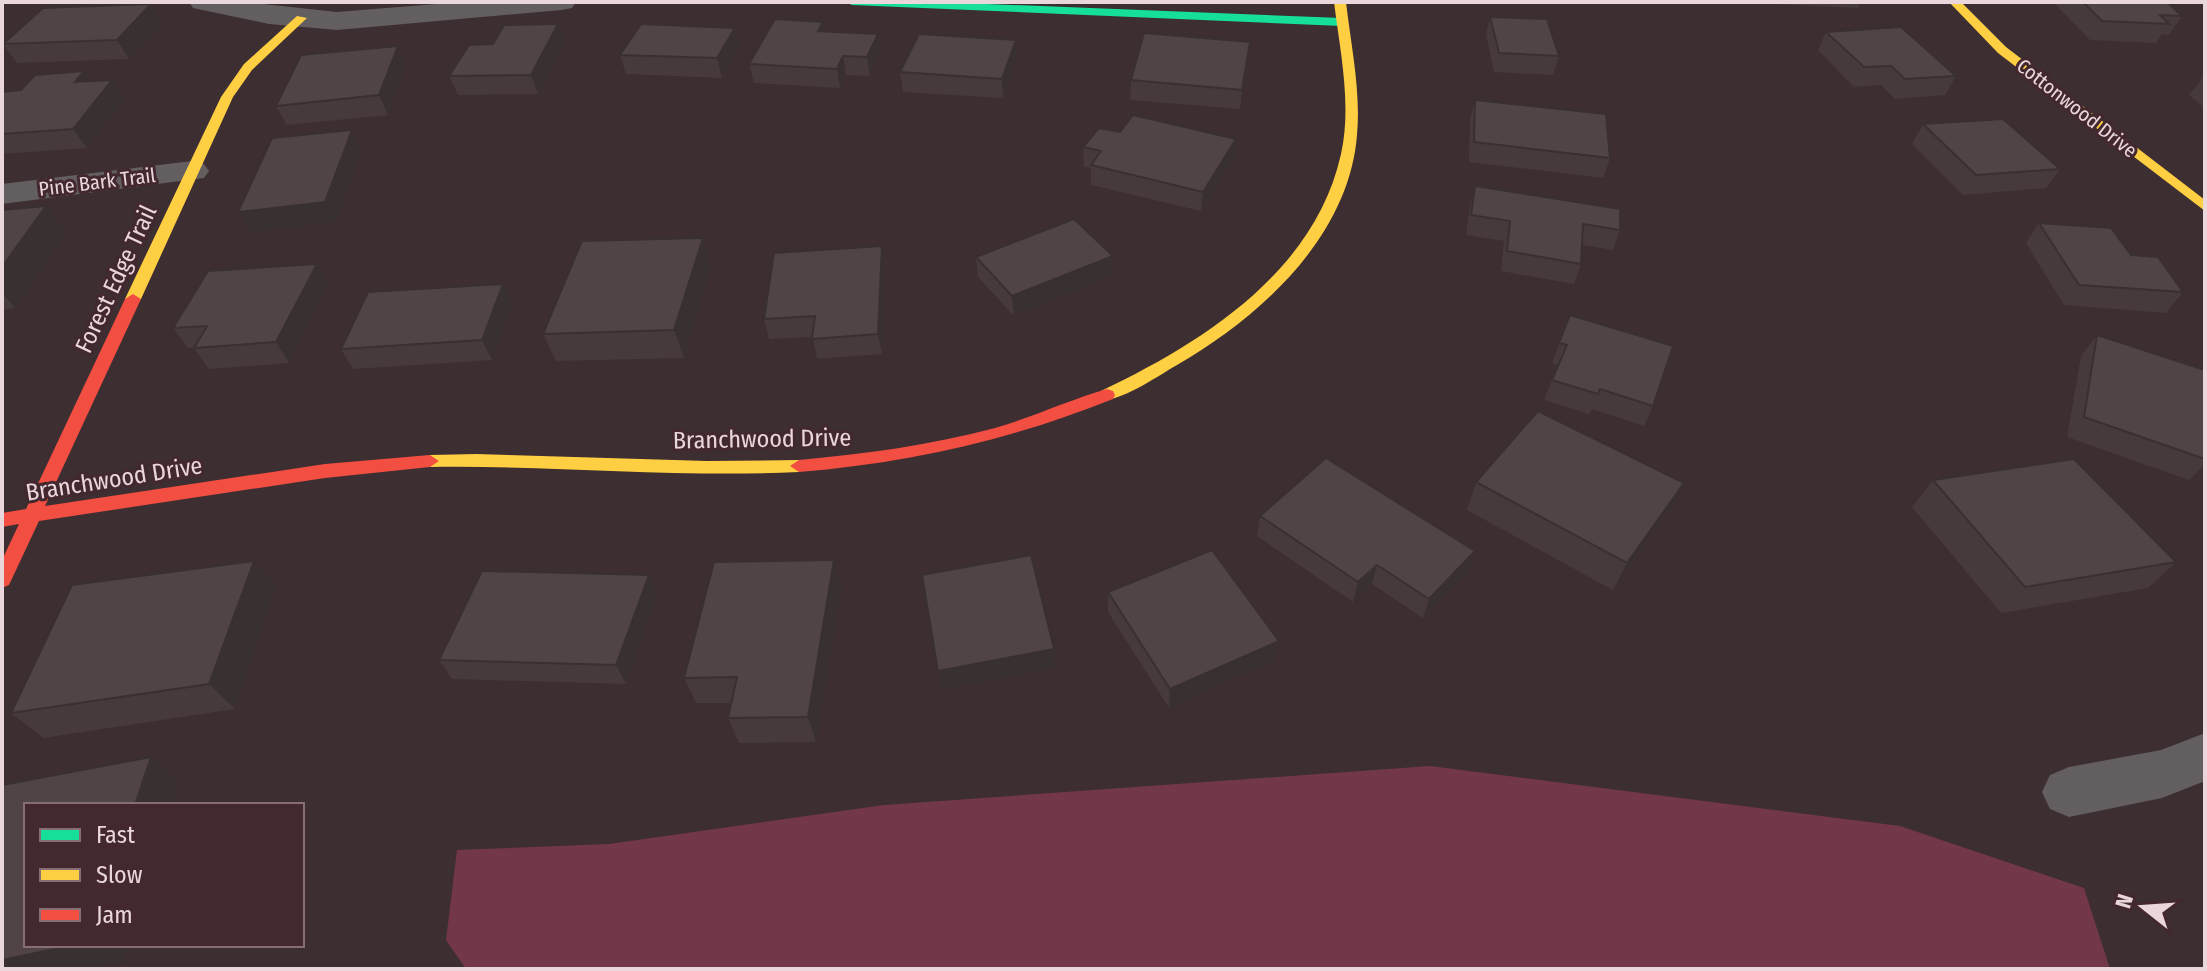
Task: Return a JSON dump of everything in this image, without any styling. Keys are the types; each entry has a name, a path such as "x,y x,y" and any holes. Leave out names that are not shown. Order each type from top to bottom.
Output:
{"street":[{"path":"203,2 301,18 372,20 562,2"},
{"path":"852,2 1342,22"},
{"name":"Branchwood Drive","path":"2,520 337,469 424,460 767,467 862,461 947,445 1023,426 1093,400 1162,369 1206,343 1251,308 1284,275 1315,235 1337,193 1348,157 1351,124 1340,2"},
{"name":"Cottonwood Drive","path":"1955,2 2002,50 2205,207"},
{"name":"Forest Edge Trail","path":"2,580 227,97 248,67 301,18"},
{"name":"Pine Bark Trail","path":"2,194 192,171"},
{"path":"2069,792 2162,774 2205,757"}],"shaded area":[{"path":"1430,766 1900,826 2084,888 2110,969 466,969 446,940 457,850 609,844 884,805"}],"building":[{"path":"2083,2 2167,2 2182,16 2160,15 2169,24 2102,21"},
{"path":"151,4 117,40 3,44 43,8"},
{"path":"1490,17 1547,19 1559,56 1499,53"},
{"path":"775,19 823,22 818,31 878,34 867,57 843,56 837,69 749,64"},
{"path":"558,24 531,75 449,76 469,45 493,44 504,25"},
{"path":"641,24 735,28 717,58 620,55"},
{"path":"1901,27 1956,76 1905,79 1891,66 1864,67 1826,32"},
{"path":"1144,33 1250,42 1242,90 1131,80"},
{"path":"919,34 1016,40 1002,79 900,72"},
{"path":"398,46 379,95 276,106 301,55"},
{"path":"84,71 75,82 112,80 73,129 2,134 2,92 21,90 35,75"},
{"path":"1475,100 1606,114 1610,158 1474,142"},
{"path":"1133,115 1236,139 1203,192 1091,165 1101,151 1083,147 1099,128 1120,132"},
{"path":"2003,119 2060,169 1976,175 1923,124"},
{"path":"352,130 325,202 238,212 272,138"},
{"path":"1475,186 1620,209 1620,230 1583,224 1581,264 1507,251 1510,221 1471,215"},
{"path":"46,206 2,267 2,210"},
{"path":"1074,219 1113,256 1012,296 976,257"},
{"path":"2039,223 2111,228 2131,255 2158,257 2183,292 2079,285"},
{"path":"703,238 674,330 543,334 582,241"},
{"path":"882,246 878,334 812,339 815,316 764,319 774,253"},
{"path":"317,264 276,342 194,348 207,326 173,328 208,271"},
{"path":"503,284 482,340 341,349 368,292"},
{"path":"1570,315 1673,346 1653,406 1600,389 1598,394 1552,380 1567,345 1559,343"},
{"path":"2097,335 2205,370 2205,459 2084,417"},
{"path":"1538,411 1684,483 1627,563 1476,482"},
{"path":"1326,458 1475,551 1429,599 1377,565 1358,582 1260,516"},
{"path":"2074,459 2176,562 2025,587 1933,480"},
{"path":"1212,550 1279,641 1170,689 1108,592"},
{"path":"1031,555 1054,649 938,671 922,575"},
{"path":"834,560 808,717 728,718 737,677 684,678 714,562"},
{"path":"254,561 209,684 11,713 72,585"},
{"path":"482,571 649,575 616,665 439,660"},
{"path":"151,757 136,803 24,803 24,947 64,947 2,960 2,785"}],"traffic: fast":[{"path":"852,2 1342,22"}],"traffic: slow":[{"path":"1107,395 1183,355 1221,329 1257,300 1289,268 1316,232 1336,194 1348,154 1350,135 1349,78 1340,2"},
{"path":"1955,2 2002,50 2205,207"},
{"path":"133,299 227,97 248,67 301,18"},
{"path":"430,461 707,468 799,466"}],"traffic: jam":[{"path":"2,580 133,299"},
{"path":"799,466 878,458 956,444 1033,423 1107,395"},
{"path":"2,520 325,471 430,461"}]}
